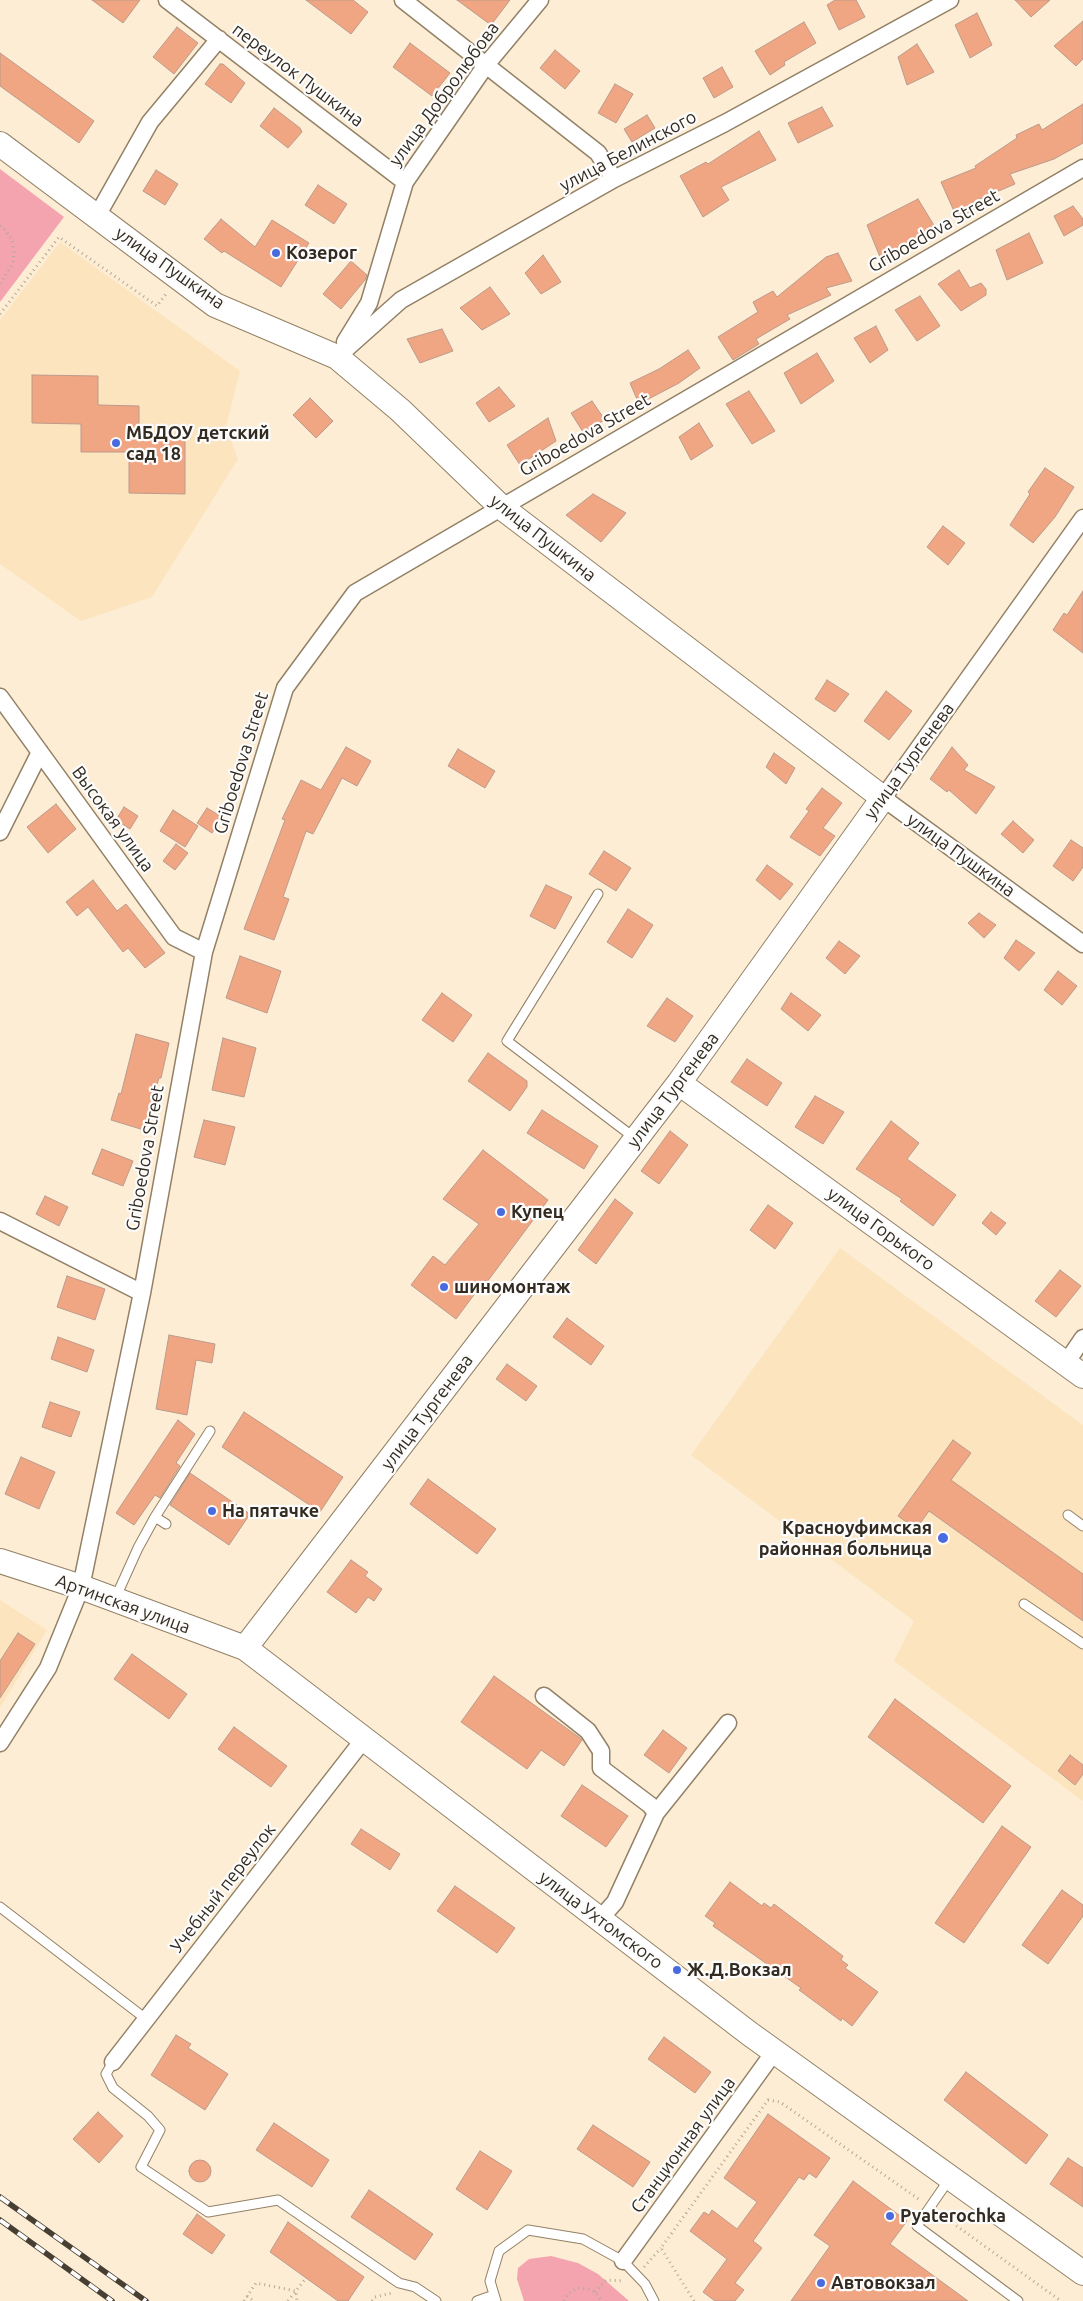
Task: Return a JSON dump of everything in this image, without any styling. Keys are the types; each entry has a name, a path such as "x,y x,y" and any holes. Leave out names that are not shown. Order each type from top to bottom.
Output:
{"street":[{"name":"переулок Пушкина","path":"167,0 404,182"},
{"path":"403,0 598,153 614,178"},
{"name":"улица Добролюбова","path":"337,357 369,303 404,182 486,65 540,0"},
{"name":"улица Белинского","path":"337,357 401,300 614,178 725,123 950,0"},
{"path":"97,216 150,122 219,40"},
{"name":"улица Пушкина","path":"0,144 215,304 337,357 400,410 501,507 883,798 1083,944"},
{"name":"Griboedova Street","path":"0,1743 48,1668 81,1587 142,1293 204,952 285,688 355,593 1083,168"},
{"name":"улица Тургенева","path":"245,1648 680,1083 1083,518"},
{"name":"Высокая улица","path":"0,697 174,937 204,952"},
{"path":"0,832 40,752"},
{"name":"улица Горького","path":"680,1083 1075,1370"},
{"path":"0,1221 142,1293"},
{"path":"1075,1370 1083,1338"},
{"name":"Артинская улица","path":"0,1561 81,1587 245,1648"},
{"name":"улица Ухтомского","path":"245,1648 774,2052 1083,2273"},
{"path":"544,1696 588,1731 601,1751 601,1768 650,1805 656,1813"},
{"path":"600,1919 615,1902 656,1813 728,1723"},
{"name":"Учебный переулок","path":"113,2062 364,1739"},
{"name":"Станционная улица","path":"623,2261 774,2052"}],"lane":[{"path":"598,894 507,1041 636,1140"},
{"path":"115,1600 138,1548 155,1517 210,1431"},
{"path":"1068,1516 1083,1526"},
{"path":"155,1517 166,1524"},
{"path":"1024,1604 1083,1644"},
{"path":"0,1907 146,2019"},
{"path":"113,2062 106,2074 113,2088 148,2116 160,2130 141,2167 208,2212 278,2200 399,2284 415,2287 436,2301"},
{"path":"950,2178 917,2226 1018,2301"},
{"path":"477,2301 495,2298 490,2281 499,2251 528,2230 583,2239 623,2261 645,2284 654,2301"}],"path":[{"path":"0,226 6,230 12,240 14,252 14,263 0,284"},
{"path":"0,314 59,237 157,306 171,287"},
{"path":"694,2301 661,2248 768,2100 780,2102 930,2206 1061,2301"},
{"path":"288,2301 306,2278"},
{"path":"244,2301 256,2283 296,2291"},
{"path":"564,2301 569,2293 578,2288 595,2292 602,2301"},
{"path":"296,2291 297,2301"},
{"path":"247,2296 254,2301"}],"shaded area":[{"path":"0,169 64,217 0,302"},
{"name":"МБДОУ детский сад 18","path":"60,242 240,371 226,427 238,459 152,597 81,621 0,564 0,320"},
{"name":"Красноуфимская районная больница","path":"840,1248 1083,1425 1083,1801 894,1661 914,1621 691,1455"},
{"path":"0,1600 47,1630 0,1708"},
{"path":"551,2256 578,2263 598,2274 629,2301 524,2301 517,2279 518,2268 529,2259"}],"building":[{"path":"92,0 140,0 123,23"},
{"path":"306,0 353,0 368,12 351,34"},
{"path":"457,0 510,0 491,25"},
{"path":"835,0 856,0 865,17 839,30 827,5"},
{"path":"1015,0 1050,0 1031,17"},
{"path":"977,13 992,45 970,58 955,25"},
{"path":"1083,21 1083,59 1076,66 1054,46"},
{"path":"804,22 816,43 784,62 785,65 770,75 755,51"},
{"path":"177,27 198,43 174,74 153,57"},
{"path":"410,43 450,73 432,96 393,67"},
{"path":"917,44 934,72 907,85 898,57"},
{"path":"555,50 580,71 565,89 540,68"},
{"path":"0,53 94,121 79,143 0,86"},
{"path":"220,64 223,64 245,83 231,103 205,84"},
{"path":"722,67 733,87 714,98 703,78"},
{"path":"615,84 633,94 616,123 598,113"},
{"path":"1083,104 1083,143 1054,159 1010,174 1015,184 973,202 976,209 957,218 941,182 976,168 975,166 1017,138 1016,135 1039,124 1042,130"},
{"path":"822,107 833,126 798,143 788,123"},
{"path":"274,108 300,128 302,132 288,148 260,126"},
{"path":"647,115 655,128 632,142 624,129"},
{"path":"759,131 776,160 721,187 729,200 703,217 680,176 706,162 708,164"},
{"path":"156,170 178,184 165,205 143,191"},
{"path":"318,185 347,204 334,224 305,205"},
{"path":"918,199 935,227 882,262 867,225"},
{"path":"1073,206 1083,219 1083,225 1064,236 1054,216"},
{"name":"Козерог","path":"221,219 255,247 272,220 309,243 281,287 224,251 222,253 204,239"},
{"path":"1029,233 1043,263 1007,280 996,250"},
{"path":"838,253 852,281 826,288 831,295 787,315 790,319 756,339 759,344 733,360 718,337 758,312 753,302 773,291 777,297 826,257"},
{"path":"543,255 561,282 541,294 525,273"},
{"path":"351,261 367,275 341,309 323,294"},
{"path":"959,270 970,288 981,283 986,289 986,295 961,311 938,284"},
{"path":"490,287 510,314 482,330 460,308"},
{"path":"920,296 940,326 917,341 895,310"},
{"path":"876,326 888,350 870,363 854,338"},
{"path":"442,329 453,351 420,363 407,339"},
{"path":"688,350 700,368 679,383 639,404 630,383 659,369"},
{"path":"817,353 834,381 801,404 784,373"},
{"path":"32,375 98,376 98,405 139,406 139,435 185,435 185,494 129,493 129,452 81,452 81,424 32,423"},
{"path":"499,387 515,406 489,422 476,403"},
{"path":"749,391 775,431 752,444 726,404"},
{"path":"310,398 333,421 316,438 293,415"},
{"path":"592,401 605,420 583,432 571,413"},
{"path":"548,418 556,441 520,465 507,445"},
{"path":"699,423 713,446 691,460 679,437"},
{"path":"1045,468 1074,487 1055,517 1033,543 1010,525 1030,494 1028,492"},
{"path":"593,494 626,513 601,542 566,515"},
{"path":"943,526 965,543 948,565 927,547"},
{"path":"1083,591 1083,653 1053,630 1064,613 1067,615"},
{"path":"827,680 849,694 835,712 815,699"},
{"path":"886,691 912,711 889,740 864,721"},
{"path":"346,747 371,761 357,786 342,778 313,834 306,831 283,897 289,899 274,940 244,929 285,820 282,819 301,780 321,790"},
{"path":"952,747 968,765 964,770 995,787 976,814 949,790 947,792 930,779"},
{"path":"458,749 495,771 485,788 448,766"},
{"path":"774,753 795,768 786,784 766,767"},
{"path":"822,788 842,803 823,828 835,836 820,856 790,837 809,811 806,809"},
{"path":"56,804 76,829 48,853 27,827"},
{"path":"124,807 138,816 130,829 116,820"},
{"path":"207,808 222,817 212,833 197,823"},
{"path":"173,810 198,826 185,847 160,831"},
{"path":"1013,821 1034,840 1023,853 1001,834"},
{"path":"1071,840 1083,848 1083,867 1073,881 1053,866"},
{"path":"176,844 188,853 175,870 163,861"},
{"path":"604,851 631,868 616,891 589,874"},
{"path":"767,865 793,884 780,900 756,880"},
{"path":"93,880 117,911 126,904 165,953 145,968 128,948 123,952 88,907 77,916 66,902"},
{"path":"546,885 572,897 555,929 530,916"},
{"path":"628,909 653,925 632,958 607,942"},
{"path":"979,913 996,925 984,938 968,923"},
{"path":"1016,940 1035,953 1019,971 1004,958"},
{"path":"839,941 860,956 845,974 826,958"},
{"path":"240,956 281,971 267,1013 226,998"},
{"path":"1058,971 1077,986 1062,1005 1044,990"},
{"path":"442,993 472,1015 453,1042 422,1020"},
{"path":"791,993 821,1015 808,1031 781,1009"},
{"path":"667,998 693,1016 675,1042 647,1026"},
{"path":"136,1034 169,1043 161,1078 159,1078 144,1130 111,1120 119,1093 121,1094"},
{"path":"223,1038 256,1048 244,1097 212,1090"},
{"path":"488,1053 527,1081 527,1087 510,1111 468,1081"},
{"path":"747,1059 782,1083 767,1106 731,1082"},
{"path":"815,1096 844,1112 823,1144 795,1127"},
{"path":"542,1110 598,1146 584,1169 527,1133"},
{"path":"204,1120 235,1127 225,1165 194,1157"},
{"path":"891,1121 919,1143 907,1159 956,1195 933,1226 900,1201 902,1199 856,1169"},
{"path":"670,1131 688,1145 659,1184 641,1171"},
{"path":"102,1149 133,1161 123,1186 92,1174"},
{"name":"Купец","path":"483,1150 548,1200 487,1282 485,1280 456,1319 411,1285 433,1256 445,1265 479,1224 443,1199"},
{"path":"45,1196 68,1207 59,1226 36,1214"},
{"path":"615,1199 633,1213 596,1264 578,1250"},
{"path":"768,1205 793,1223 775,1249 750,1230"},
{"path":"991,1212 1006,1223 996,1235 982,1223"},
{"path":"1060,1270 1081,1286 1056,1317 1035,1301"},
{"path":"67,1276 105,1289 95,1320 57,1307"},
{"path":"567,1318 604,1346 591,1365 553,1337"},
{"path":"169,1335 215,1344 212,1363 196,1360 187,1415 156,1409"},
{"path":"58,1337 94,1350 87,1372 51,1359"},
{"path":"507,1364 537,1386 526,1401 496,1379"},
{"path":"50,1402 80,1412 71,1437 42,1427"},
{"path":"244,1412 343,1477 320,1512 222,1447"},
{"path":"178,1420 195,1434 176,1463 180,1466 160,1498 155,1495 134,1525 116,1513"},
{"path":"953,1440 971,1453 951,1480 1083,1574 1083,1621 929,1511 916,1529 898,1516"},
{"path":"21,1457 55,1472 39,1509 5,1494"},
{"name":"На пятачке","path":"190,1473 250,1514 229,1545 170,1505"},
{"path":"428,1479 496,1529 477,1554 410,1504"},
{"path":"351,1560 368,1572 365,1576 382,1589 374,1601 368,1597 356,1613 327,1592"},
{"path":"18,1633 35,1644 0,1698 0,1661"},
{"path":"132,1654 187,1694 169,1719 114,1679"},
{"path":"494,1676 582,1740 564,1766 541,1750 527,1769 461,1722"},
{"path":"895,1699 1011,1786 983,1823 868,1737"},
{"path":"234,1727 287,1766 271,1787 218,1749"},
{"path":"663,1730 687,1748 669,1773 644,1755"},
{"path":"1070,1755 1083,1765 1083,1774 1075,1785 1058,1771"},
{"path":"582,1785 628,1816 606,1847 561,1816"},
{"path":"1002,1826 1031,1847 964,1943 935,1923"},
{"path":"361,1829 400,1854 390,1870 351,1844"},
{"path":"730,1882 762,1906 764,1903 771,1908 774,1904 843,1956 841,1960 848,1965 845,1968 878,1992 852,2026 842,2018 841,2021 799,1990 801,1988 713,1926 715,1923 705,1916"},
{"path":"455,1886 515,1928 497,1953 437,1911"},
{"path":"1062,1890 1083,1905 1083,1916 1048,1964 1022,1945"},
{"path":"176,2035 191,2044 188,2048 228,2074 205,2110 151,2075"},
{"path":"664,2037 711,2072 695,2093 648,2059"},
{"path":"966,2072 1048,2135 1026,2164 944,2100"},
{"path":"98,2112 123,2136 99,2163 73,2139"},
{"path":"768,2114 830,2158 816,2178 809,2173 804,2180 799,2177 753,2241 762,2248 735,2283 744,2290 735,2301 715,2301 703,2292 727,2259 690,2231 704,2212 709,2215 712,2210 737,2229 757,2202 724,2178"},
{"path":"274,2123 329,2160 312,2187 256,2150"},
{"path":"593,2125 650,2162 633,2187 577,2149"},
{"path":"480,2151 512,2171 487,2210 456,2189"},
{"path":"1068,2158 1083,2168 1083,2207 1050,2184"},
{"path":"200,2160 210,2167 211,2171 204,2181 200,2182 190,2175 189,2171 196,2161"},
{"path":"853,2181 907,2221 890,2244 968,2301 791,2301 830,2246 814,2235"},
{"path":"369,2190 433,2234 415,2260 351,2217"},
{"path":"197,2214 225,2235 212,2254 183,2234"},
{"path":"288,2222 364,2277 348,2301 338,2301 270,2252"}],"railway":[{"path":"0,2197 146,2301"},
{"path":"0,2220 112,2301"}],"place":[{"name":"Козерог","path":"276,253"},
{"name":"МБДОУ детский сад 18","path":"116,443"},
{"name":"Купец","path":"501,1212"},
{"name":"шиномонтаж","path":"444,1287"},
{"name":"На пятачке","path":"212,1511"},
{"name":"Красноуфимская районная больница","path":"943,1538"},
{"name":"Ж.Д.Вокзал","path":"677,1970"},
{"name":"Pyaterochka","path":"890,2216"},
{"name":"Автовокзал","path":"821,2283"}]}
